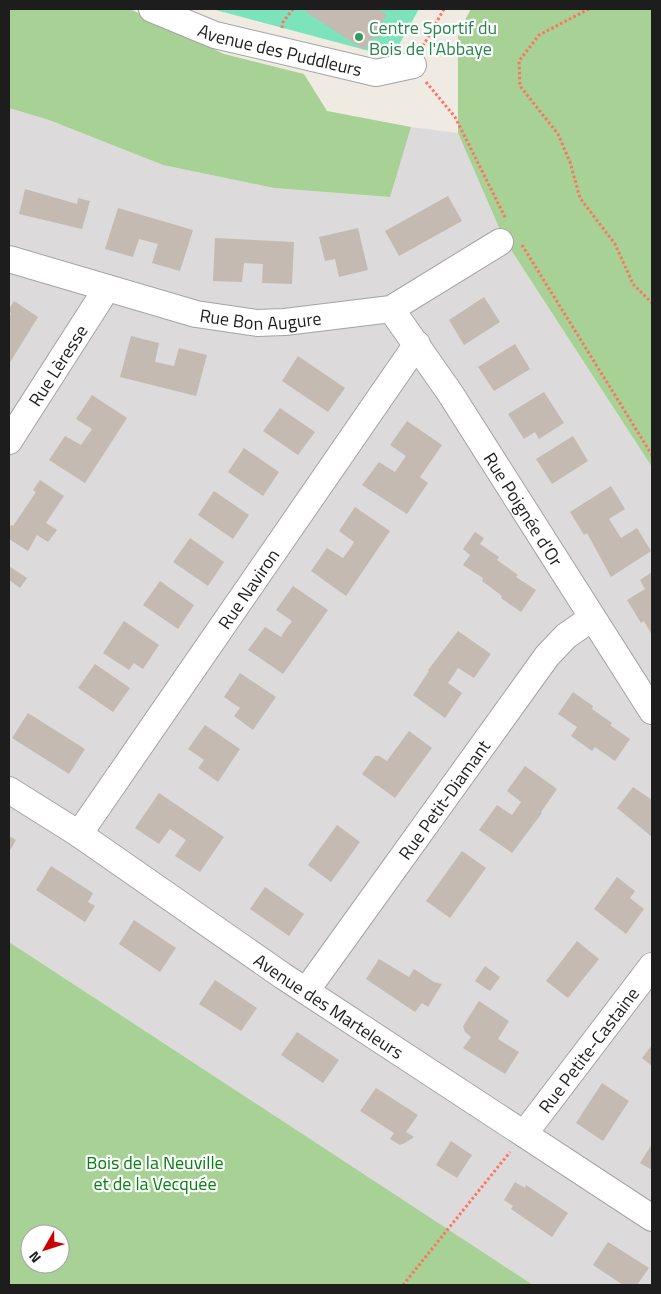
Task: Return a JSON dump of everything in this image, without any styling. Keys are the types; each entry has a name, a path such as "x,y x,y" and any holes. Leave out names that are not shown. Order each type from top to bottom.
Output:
{"street":[{"name":"Avenue des Puddleurs","path":"152,9 215,35 376,73 412,65"},
{"name":"Rue Bon Augure","path":"9,259 196,314 257,322 309,320 391,309 510,236"},
{"name":"Rue Lèresse","path":"9,441 107,288"},
{"name":"Rue Poignée d'Or","path":"391,309 417,344 652,711"},
{"name":"Rue Naviron","path":"79,834 417,344"},
{"name":"Rue Petit-Diamant","path":"306,991 547,656 566,636 592,618"},
{"name":"Avenue des Marteleurs","path":"9,790 79,834 306,991 652,1218"},
{"name":"Rue Petite-Castaine","path":"524,1134 652,966"}],"path":[{"path":"283,22 293,9"},
{"path":"444,9 412,65 455,117 510,236 652,455"},
{"path":"590,9 539,35 519,61 520,86 558,134 570,162 580,198 615,244 633,284 652,303"},
{"path":"403,1285 449,1230 524,1134"}],"shaded area":[{"path":"9,108 49,120 163,165 274,188 389,197 411,127 458,133 504,239 652,467 652,1285 530,1285 9,942"}],"green space":[{"path":"9,9 130,9 224,54 304,74 327,111 411,127 390,197 274,188 163,165 49,120 9,108"},
{"name":"Centre Sportif du Bois de l'Abbaye","path":"212,9 419,9 396,50 373,52"},
{"path":"471,9 652,9 652,467 504,239 458,133 458,33"},
{"name":"Bois de la Neuville et de la Vecquée","path":"9,942 533,1285 9,1285"}],"building":[{"path":"307,9 377,9 387,15 379,27 381,36 372,38 364,50 306,12"},
{"path":"25,189 77,204 78,198 90,201 82,229 19,214"},
{"path":"448,196 462,221 399,256 385,231"},
{"path":"118,208 193,230 180,271 152,263 158,244 139,239 133,257 105,249"},
{"path":"358,228 368,270 339,277 335,259 325,261 319,237"},
{"path":"215,238 294,242 292,284 262,283 263,264 244,263 242,282 213,281"},
{"path":"484,297 500,322 464,345 449,320"},
{"path":"14,301 38,317 9,364 9,317 11,314 9,309"},
{"path":"131,336 159,343 155,362 174,366 179,348 207,355 196,396 120,377"},
{"path":"515,344 530,369 494,391 478,367"},
{"path":"298,356 345,388 328,412 282,381"},
{"path":"544,392 564,423 539,439 535,432 524,439 508,414"},
{"path":"92,395 127,418 85,483 49,460 65,436 81,445 92,429 76,419"},
{"path":"280,408 315,432 298,455 263,431"},
{"path":"407,421 442,445 420,477 428,483 407,514 362,485 379,462 395,472 406,456 390,445"},
{"path":"573,436 588,461 552,484 536,459"},
{"path":"244,448 279,472 263,496 228,472"},
{"path":"40,480 64,496 46,523 57,530 48,542 37,535 28,551 9,539 9,528 11,525 13,526 36,492 33,490"},
{"path":"611,486 625,509 609,519 621,538 637,528 651,551 611,577 587,533 584,535 570,512"},
{"path":"214,491 249,515 233,539 198,515"},
{"path":"355,507 390,531 346,596 311,571 327,548 343,558 349,550 354,542 339,531"},
{"path":"475,532 484,538 480,544 499,557 497,560 518,575 516,577 536,590 521,612 482,581 483,578 463,565 470,555 463,549"},
{"path":"190,538 224,562 208,586 173,562"},
{"path":"9,566 27,578 20,588 9,580"},
{"path":"652,572 652,635 644,621 641,623 627,600 645,589 640,580"},
{"path":"160,581 194,605 178,629 143,605"},
{"path":"293,586 328,610 283,674 248,650 265,627 281,637 292,621 276,610"},
{"path":"124,621 159,645 143,669 134,663 129,670 103,653"},
{"path":"458,631 491,654 474,678 458,668 448,683 462,693 445,718 413,695 428,670"},
{"path":"95,664 130,688 113,712 78,688"},
{"path":"240,673 276,697 253,730 234,716 240,708 224,697"},
{"path":"573,692 593,706 592,709 612,723 610,725 630,739 615,761 595,747 592,751 571,736 577,727 558,714"},
{"path":"28,713 85,749 69,774 12,738"},
{"path":"205,725 240,749 218,782 198,768 204,760 188,749"},
{"path":"409,731 432,748 395,798 362,774 375,756 379,756 387,761"},
{"path":"525,766 557,789 542,813 512,853 479,830 497,805 512,815 521,802 507,791"},
{"path":"633,787 652,800 652,837 617,808"},
{"path":"159,793 224,837 200,872 175,856 186,840 170,829 159,844 135,828"},
{"path":"337,825 360,842 331,882 308,865"},
{"path":"9,836 16,840 9,852"},
{"path":"462,851 486,868 450,918 426,901"},
{"path":"51,866 93,893 88,902 95,906 85,922 36,890"},
{"path":"617,877 635,891 630,898 644,909 626,934 594,909"},
{"path":"265,887 304,914 289,936 250,909"},
{"path":"134,920 176,948 160,972 119,944"},
{"path":"577,941 599,959 568,998 546,981"},
{"path":"379,959 409,977 414,969 434,982 442,984 428,1007 422,1003 415,1012 366,979"},
{"path":"485,966 500,977 490,991 475,981"},
{"path":"215,980 257,1008 241,1031 199,1004"},
{"path":"479,1001 509,1021 498,1039 519,1052 505,1074 463,1048 471,1037 465,1032 463,1026"},
{"path":"297,1032 339,1060 323,1083 281,1055"},
{"path":"652,1045 652,1066 642,1058"},
{"path":"602,1083 629,1101 603,1141 576,1123"},
{"path":"376,1088 418,1115 406,1132 414,1137 405,1143 400,1145 390,1139 394,1133 360,1111"},
{"path":"451,1141 472,1155 457,1178 436,1165"},
{"path":"652,1144 652,1170 640,1163"},
{"path":"515,1182 525,1188 526,1185 568,1213 552,1237 511,1209 513,1206 504,1200"},
{"path":"608,1242 649,1268 637,1285 623,1285 593,1265"}],"place":[{"name":"Centre Sportif du Bois de l'Abbaye","path":"359,37"}]}
